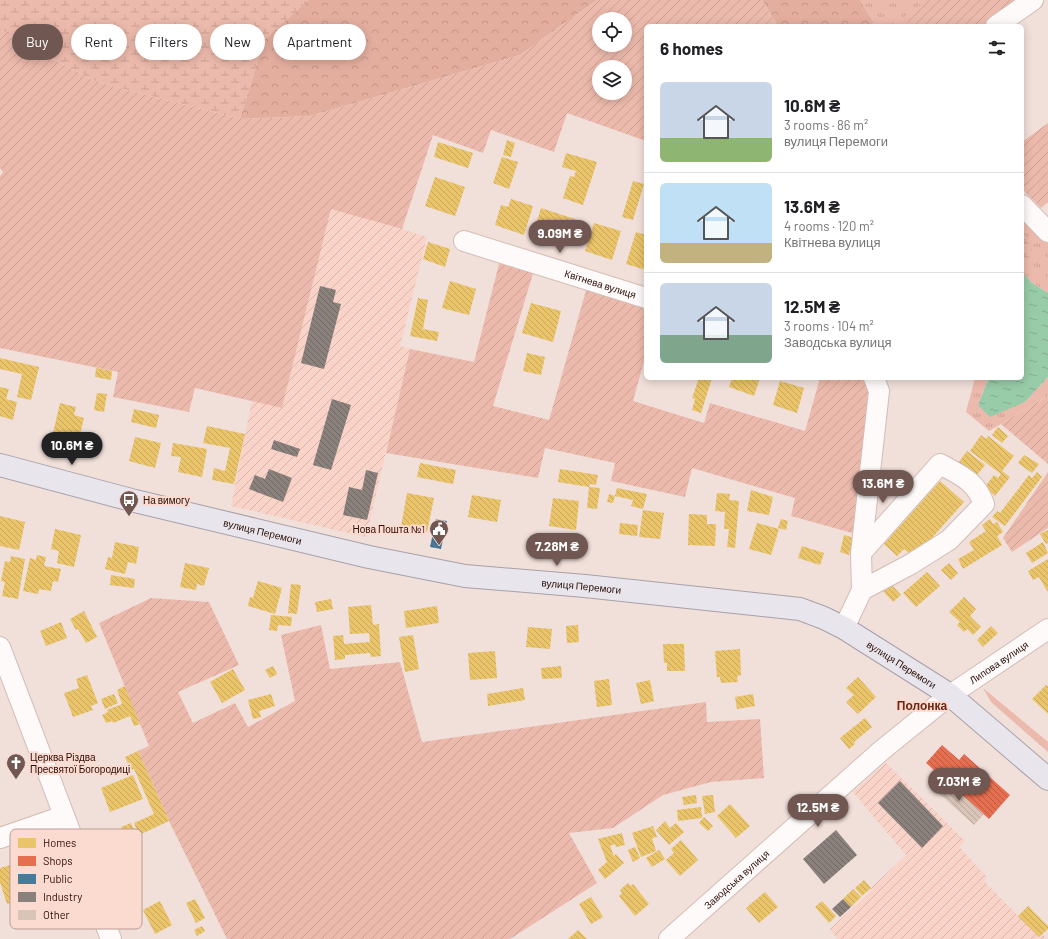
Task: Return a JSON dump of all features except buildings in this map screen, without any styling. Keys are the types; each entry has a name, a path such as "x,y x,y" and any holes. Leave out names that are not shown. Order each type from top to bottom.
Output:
{"main road":[{"name":"вулиця Перемоги","path":"0,465 135,501 369,557 450,573 800,610 824,618 844,628 950,695 1048,779"}],"street":[{"path":"999,24 1033,0"},
{"path":"1024,208 1048,232"},
{"name":"Квітнева вулиця","path":"464,241 644,297"},
{"path":"844,628 862,590 861,553 880,391 875,380"},
{"path":"861,553 940,464 963,477 980,492 984,504 949,540 911,564 862,590"},
{"name":"Липова вулиця","path":"950,695 1048,629"},
{"path":"0,647 69,829"},
{"name":"Заводська вулиця","path":"669,939 882,750 950,695"},
{"path":"26,829 64,816"},
{"path":"0,838 10,835"},
{"path":"107,929 111,939"}],"shaded area":[{"path":"331,208 427,237 400,346 410,349 366,537 231,506 252,400 282,408"},
{"path":"886,763 965,841 959,847 987,877 984,881 1039,937 1042,934 1047,939 837,939 830,929 872,890 871,888 906,855 853,792"}],"green space":[{"path":"0,0 308,0 282,24 273,24 273,32 265,39 265,24 210,24 210,60 258,60 240,119 97,82 55,60 63,60 63,24 12,24 12,37 0,29"},
{"path":"308,0 597,0 520,55 310,116 240,119 258,60 265,60 265,39 273,32 273,60 366,60 366,24 282,24"},
{"path":"597,0 762,0 777,24 644,24 644,140 567,113 554,152 491,130 483,153 433,135 402,229 331,209 282,408 195,388 189,412 113,397 118,372 0,348 0,176 3,172 0,168 0,29 12,37 12,60 55,60 97,82 240,119 310,116 520,55"},
{"path":"762,0 860,0 874,23 872,24 777,24"},
{"path":"860,0 1020,0 988,24 872,24 874,23"},
{"path":"927,0 1014,0 981,24 909,24 904,17"},
{"path":"1048,123 1048,202 1041,208 1024,191 1024,141"},
{"path":"1024,214 1048,239 1048,293 1032,283 1024,274"},
{"path":"1024,234 1036,258 1024,257"},
{"path":"500,260 534,270 493,406 549,420 587,287 644,305 644,361 633,401 704,423 710,403 805,431 819,380 866,380 872,392 856,534 791,516 795,498 692,468 685,497 611,481 615,463 545,448 538,478 386,453 410,349 474,362"},
{"path":"1048,377 1048,396 989,431 966,412 974,380 988,380 978,405 1025,402"},
{"path":"1048,396 1048,464 1001,424"},
{"path":"1048,472 1048,528 1012,552 1003,538"},
{"path":"151,598 209,602 239,665 178,692 193,723 235,703 248,727 295,701 281,635 321,625 330,669 400,662 422,742 706,702 707,722 760,719 764,778 711,782 663,795 613,828 569,833 597,883 510,939 227,939 169,821 138,751 149,746 99,623"},
{"path":"983,688 1048,742 1048,752 991,702"}],"water":[{"path":"1024,274 1032,283 1048,293 1048,377 1025,402 990,417 978,405 988,380 1024,380"}],"place":[{"name":"На вимогу","path":"129,517"},
{"name":"Нова Пошта №1","path":"439,546"},
{"name":"Церква Різдва Пресвятої Богородиці","path":"16,780"}],"district":[{"name":"Полонка","path":"922,705"}]}
